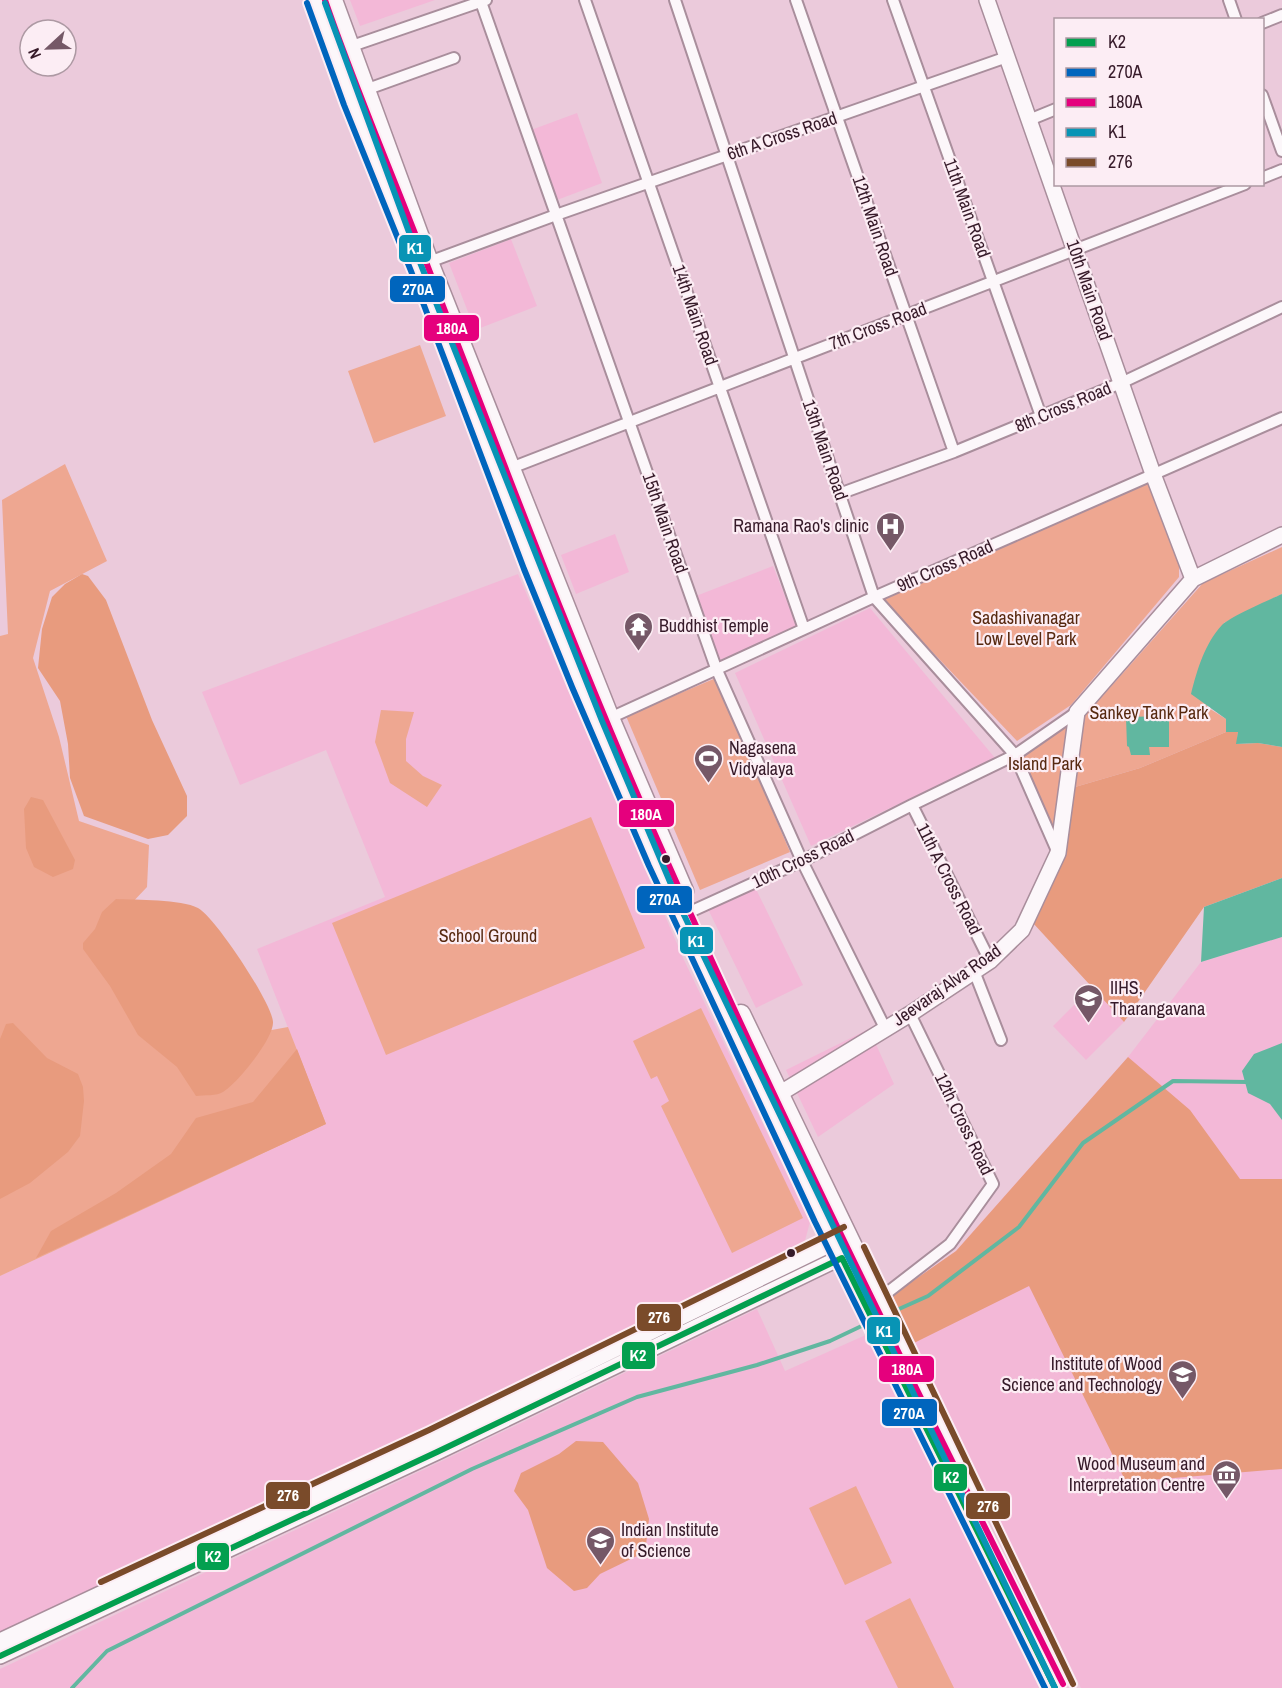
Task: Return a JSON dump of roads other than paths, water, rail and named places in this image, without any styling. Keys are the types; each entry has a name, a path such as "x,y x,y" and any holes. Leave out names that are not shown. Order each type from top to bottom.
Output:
{"highway":[{"path":"315,0 517,528 605,743 682,918 1065,1688"},
{"path":"333,0 429,262 610,718 692,910 785,1090 845,1247"},
{"path":"880,1314 1055,1688"}],"main road":[{"name":"10th Main Road","path":"987,0 1153,474 1193,579"},
{"path":"1077,712 1193,579 1282,535"},
{"name":"Jeevaraj Alva Road","path":"785,1090 910,1014 990,961 1022,930 1058,854 1077,712"},
{"path":"0,1656 437,1452 845,1247"},
{"path":"0,1641 845,1247"}],"street":[{"name":"14th Main Road","path":"585,0 804,629"},
{"name":"13th Main Road","path":"675,0 874,597 1015,755 1058,854"},
{"name":"12th Main Road","path":"796,0 954,452"},
{"name":"11th Main Road","path":"893,0 1041,416"},
{"path":"1229,0 1235,18"},
{"path":"349,47 484,1"},
{"name":"15th Main Road","path":"484,1 556,215 716,668 802,861 885,1028"},
{"path":"1264,23 1282,15"},
{"name":"6th A Cross Road","path":"429,262 556,215 1007,57"},
{"path":"365,90 454,58"},
{"path":"1264,98 1282,151"},
{"path":"1029,120 1054,110"},
{"path":"1264,178 1282,170"},
{"name":"7th Cross Road","path":"511,468 1240,186"},
{"name":"8th Cross Road","path":"839,494 954,452 1121,383 1282,307"},
{"name":"9th Cross Road","path":"610,718 874,597 1282,418"},
{"name":"11th A Cross Road","path":"990,961 912,805 1015,755 1077,712"},
{"name":"10th Cross Road","path":"692,910 802,861 912,805"},
{"path":"974,971 1001,1040"},
{"name":"12th Cross Road","path":"880,1314 950,1244 993,1184 910,1014"}],"waterway":[{"path":"890,1313 928,1296 1019,1227 1083,1143 1173,1081 1248,1082"},
{"path":"72,1688 107,1651 472,1469 637,1397 757,1365 830,1341 870,1322"}],"place":[{"name":"Ramana Rao's clinic","path":"890,552"},
{"name":"Buddhist Temple","path":"638,652"},
{"name":"Nagasena Vidyalaya","path":"708,784"},
{"name":"IIHS, Tharangavana","path":"1089,1024"},
{"name":"Institute of Wood Science and Technology","path":"1183,1400"},
{"name":"Wood Museum and Interpretation Centre","path":"1226,1500"},
{"name":"Indian Institute of Science","path":"600,1566"}],"park label":[{"name":"Sadashivanagar Low Level Park","path":"1026,628"},
{"name":"Sankey Tank Park","path":"1149,713"},
{"name":"Island Park","path":"1045,764"},
{"name":"School Ground","path":"488,936"}]}
